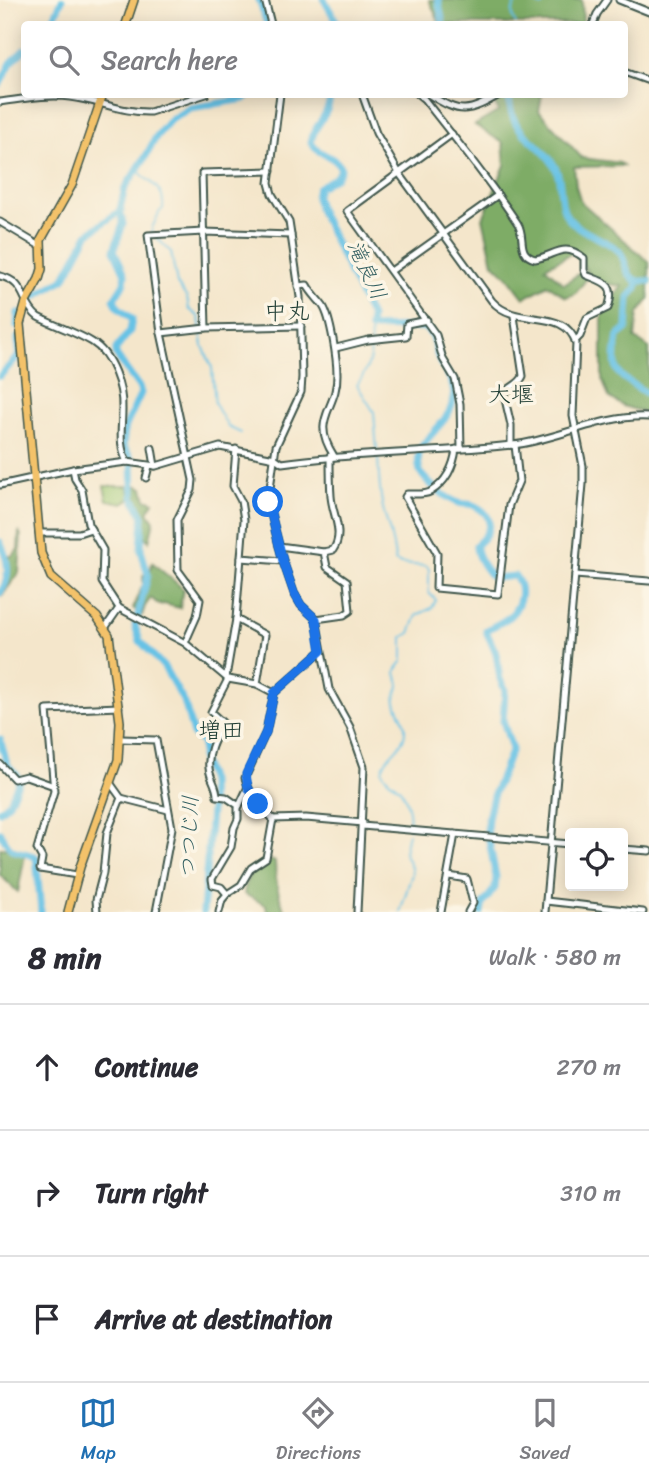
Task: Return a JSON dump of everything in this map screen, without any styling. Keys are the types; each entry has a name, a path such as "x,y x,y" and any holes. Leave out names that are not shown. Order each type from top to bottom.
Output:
{"main road":[{"path":"127,21 134,0"},
{"path":"68,912 78,875 111,784 121,739 112,648 105,628 97,617 50,575 41,553 20,331 26,302 42,269 40,246 72,185 102,98"}],"street":[{"path":"265,0 270,21"},
{"path":"594,21 607,0"},
{"path":"619,0 649,12"},
{"path":"628,73 649,81"},
{"path":"0,102 38,98"},
{"path":"102,98 141,112 150,112 194,98"},
{"path":"280,98 269,183 272,194 289,222 301,326 301,391 278,440 268,502 283,561 297,598 316,619 328,689 346,718 361,754 364,776 358,912"},
{"path":"363,98 376,134 399,173 492,301 499,309 514,316 559,323 568,328 575,341 577,355 572,411 583,484 545,912"},
{"path":"423,98 521,228 522,249 525,254 535,259 562,249 579,254 584,258 586,275 606,283 610,288 608,308 587,318 580,336 575,341"},
{"path":"434,98 448,107 463,110 475,108 494,98"},
{"path":"452,134 347,211 436,335 443,359 455,379 460,404 458,449 453,464 430,492 407,494 405,498 437,553 436,587 498,594 509,505 519,481 504,395 519,383 523,376 514,316"},
{"path":"206,328 202,173 271,171"},
{"path":"391,271 498,195"},
{"path":"0,222 40,246"},
{"path":"185,643 197,616 200,600 178,570 177,520 193,485 160,333 148,235 204,232 291,235"},
{"path":"0,276 10,278 18,285 30,312 99,347 115,372 122,406 120,445 131,463"},
{"path":"279,546 324,552 333,550 337,545 338,532 332,504 332,456 325,443 323,429 336,386 336,348 324,308 307,285 298,286"},
{"path":"336,348 372,339 406,336 407,324 426,320"},
{"path":"160,333 206,328 301,326"},
{"path":"0,485 73,469 131,463 152,466 220,447 275,458 282,463 332,456 513,445 575,429 634,417 649,417"},
{"path":"145,478 152,466 152,448"},
{"path":"236,449 233,486 241,500 244,520 236,619 227,678 211,712 223,723 212,747 208,766 217,787 217,796 226,797 239,806"},
{"path":"73,469 75,480 80,486 86,517 103,550 102,582 119,608 185,643 227,678 257,684 274,693"},
{"path":"39,533 79,533 91,529"},
{"path":"316,619 344,615 350,611 347,580 327,568 324,552"},
{"path":"241,558 283,561"},
{"path":"575,575 649,581"},
{"path":"105,628 119,608"},
{"path":"236,619 265,635 257,684"},
{"path":"321,651 274,693 266,732 246,774 248,787 258,804 273,819 306,818 565,844"},
{"path":"78,875 40,869 42,858 37,849 54,786 47,710 118,707"},
{"path":"121,739 156,740 172,828 156,912"},
{"path":"0,764 19,778 26,776 54,786"},
{"path":"111,784 121,799 168,810"},
{"path":"227,894 221,887 213,885 212,879 232,847 239,806 248,787"},
{"path":"97,912 96,900 103,873 107,833 121,799"},
{"path":"219,912 227,894 241,885 251,868 266,858 273,819"},
{"path":"441,912 455,834"},
{"path":"628,849 649,851"},
{"path":"449,876 467,880 474,902 468,912"},
{"path":"546,901 643,912"}],"green space":[{"path":"429,0 582,0 583,21 439,21"},
{"path":"490,98 541,98 539,111 582,158 620,163 623,166 574,167 581,202 649,262 649,299 638,314 635,338 649,348 649,414 623,406 609,397 602,379 602,314 622,286 595,282 574,252 545,267 564,284 584,270 588,277 575,294 566,297 548,285 524,298 493,263 483,218 505,165 503,143 475,125 499,111"},
{"path":"135,485 143,488 146,499 154,502 148,512 154,521 149,541 144,536 140,511 133,498"},
{"path":"104,486 128,486 131,498 123,503 107,500"},
{"path":"19,531 19,573 1,597 9,556 13,556 18,549"},
{"path":"152,562 183,589 180,608 159,605 151,598 142,615 133,608 143,585 143,576 151,569"},
{"path":"0,848 17,849 25,855 18,892 0,875"},
{"path":"271,860 275,862 277,887 285,912 267,912 266,905 244,894 252,872 259,865"}],"waterway":[{"path":"52,21 62,0"},
{"name":"つつじ川","path":"259,0 266,21"},
{"name":"滝良川","path":"324,0 336,21"},
{"path":"438,0 442,21"},
{"path":"514,21 515,4 521,0"},
{"path":"527,0 542,6 548,0"},
{"path":"0,84 11,63 21,53"},
{"name":"つつじ川","path":"203,912 211,811 210,781 202,760 203,743 193,735 185,704 164,667 140,641 135,626 148,575 141,550 143,516 133,497 132,460 123,446 125,428 141,393 116,355 116,349 130,331 132,319 118,307 114,299 124,283 125,274 114,250 123,224 120,209 125,188 156,137 170,120 190,108 246,98"},
{"name":"滝良川","path":"330,98 311,142 339,164 341,169 336,177 318,188 316,196 319,209 371,317 370,328 423,327 432,337 439,360 451,381 453,403 444,420 420,449 420,471 427,480 454,501 482,510 489,525 476,545 479,558 494,578 515,576 520,587 520,600 514,611 486,631 496,653 500,679 505,690 503,721 512,749 493,796 488,818 487,830 496,877 495,888 483,904 481,912"},
{"path":"509,98 510,108 518,127 546,155 557,171 563,206 568,218 579,228 619,251 628,272 637,281"},
{"path":"138,170 159,190 163,201 163,209 152,228 153,234"},
{"path":"33,298 64,279 88,234 121,210"},
{"path":"157,238 171,252 177,284 187,298 189,309 199,317 203,346 212,368 215,404 228,427 241,433"},
{"path":"637,281 637,288 629,297 627,329 618,336 615,360 623,378 649,395"},
{"path":"637,281 649,281"},
{"path":"17,326 18,313"},
{"path":"370,328 370,358 357,385 374,412 377,452"},
{"path":"0,376 19,355 18,338"},
{"path":"378,457 381,498 395,561 427,566 429,593 436,600 432,608 417,615 410,633 403,637 403,661 396,672 399,686 395,698 405,725 404,736 382,771 405,797 409,828"},
{"path":"0,542 8,568 0,593"},
{"path":"0,739 7,764 19,781 9,803 0,811"},
{"path":"0,832 12,849 36,857 41,912"},
{"path":"400,912 412,874 404,852 408,833"}],"district":[{"name":"中丸","path":"287,311"},
{"name":"大堰","path":"511,394"},
{"name":"増田","path":"221,730"}],"route":[{"path":"258,804 248,787 246,774 266,732 274,693 314,654 321,651 316,619 301,605 294,593 274,531 268,502"}]}
